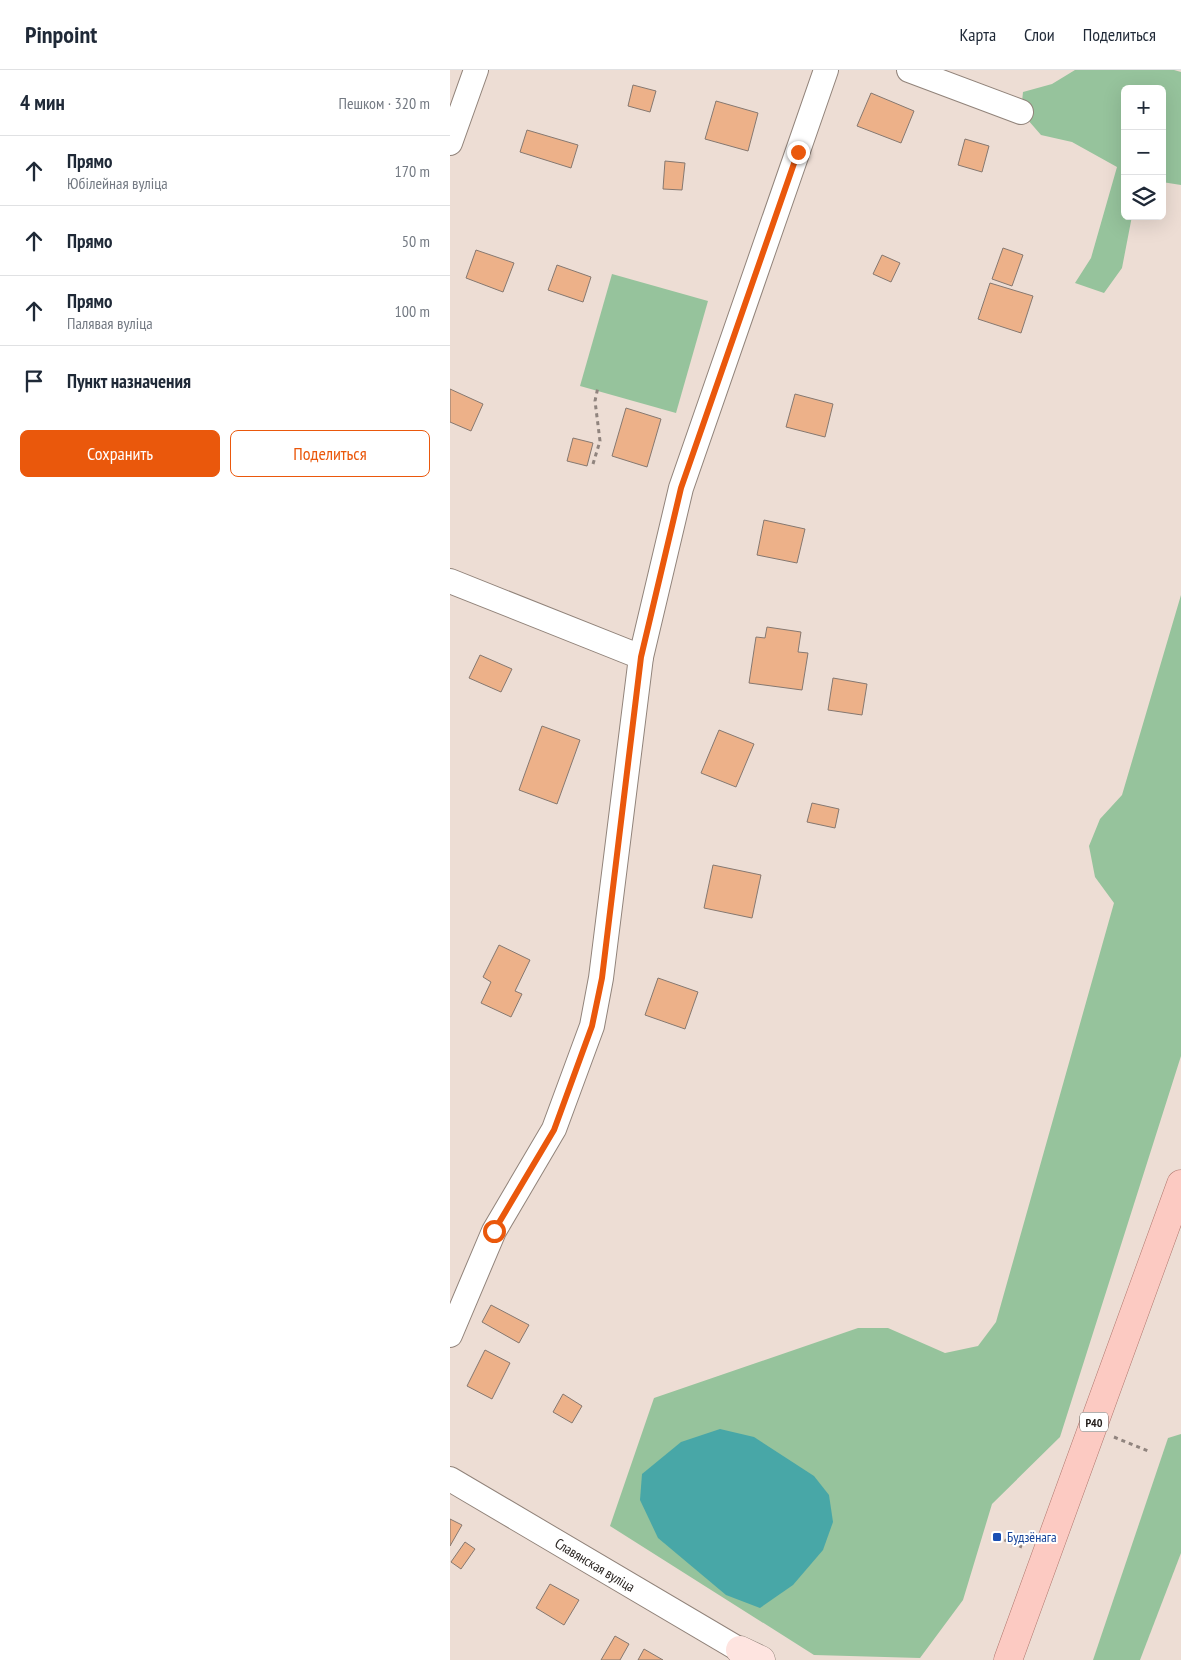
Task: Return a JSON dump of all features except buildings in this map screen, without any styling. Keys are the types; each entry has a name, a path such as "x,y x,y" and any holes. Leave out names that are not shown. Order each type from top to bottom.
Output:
{"main road":[{"name":"Р40","path":"1008,1660 1181,1184"}],"street":[{"path":"450,143 476,70"},
{"path":"450,1335 494,1231 554,1130 592,1026 602,978 641,657 681,488 826,70"},
{"path":"909,70 1021,112"},
{"path":"450,581 641,657"},
{"name":"Славянская вуліца","path":"450,1479 750,1655"}],"path":[{"path":"593,464 600,440 595,401 598,387"},
{"path":"1092,1427 1148,1451"}],"green space":[{"path":"1075,70 1174,70 1181,72 1181,185 1166,183 1166,85 1121,85 1121,220 1131,220 1122,268 1104,293 1075,283 1091,258 1117,167 1072,142 1041,135 1021,112 1023,92 1052,84"},
{"path":"612,274 708,301 676,413 580,386"},
{"path":"1181,595 1181,1056 1060,1437 992,1504 963,1600 920,1658 814,1655 610,1526 654,1398 858,1328 888,1328 945,1353 978,1346 996,1322 1114,903 1095,877 1089,846 1100,819 1122,795"},
{"path":"1181,1434 1181,1553 1140,1660 1093,1660 1168,1438"}],"water":[{"path":"720,1429 754,1437 814,1476 829,1495 833,1522 823,1550 793,1585 760,1608 726,1595 658,1538 640,1500 642,1474 681,1442"}],"place":[{"name":"Будзёнага","path":"997,1537"}],"route":[{"path":"494,1231 554,1130 592,1026 602,978 641,657 681,488 798,152"}]}
